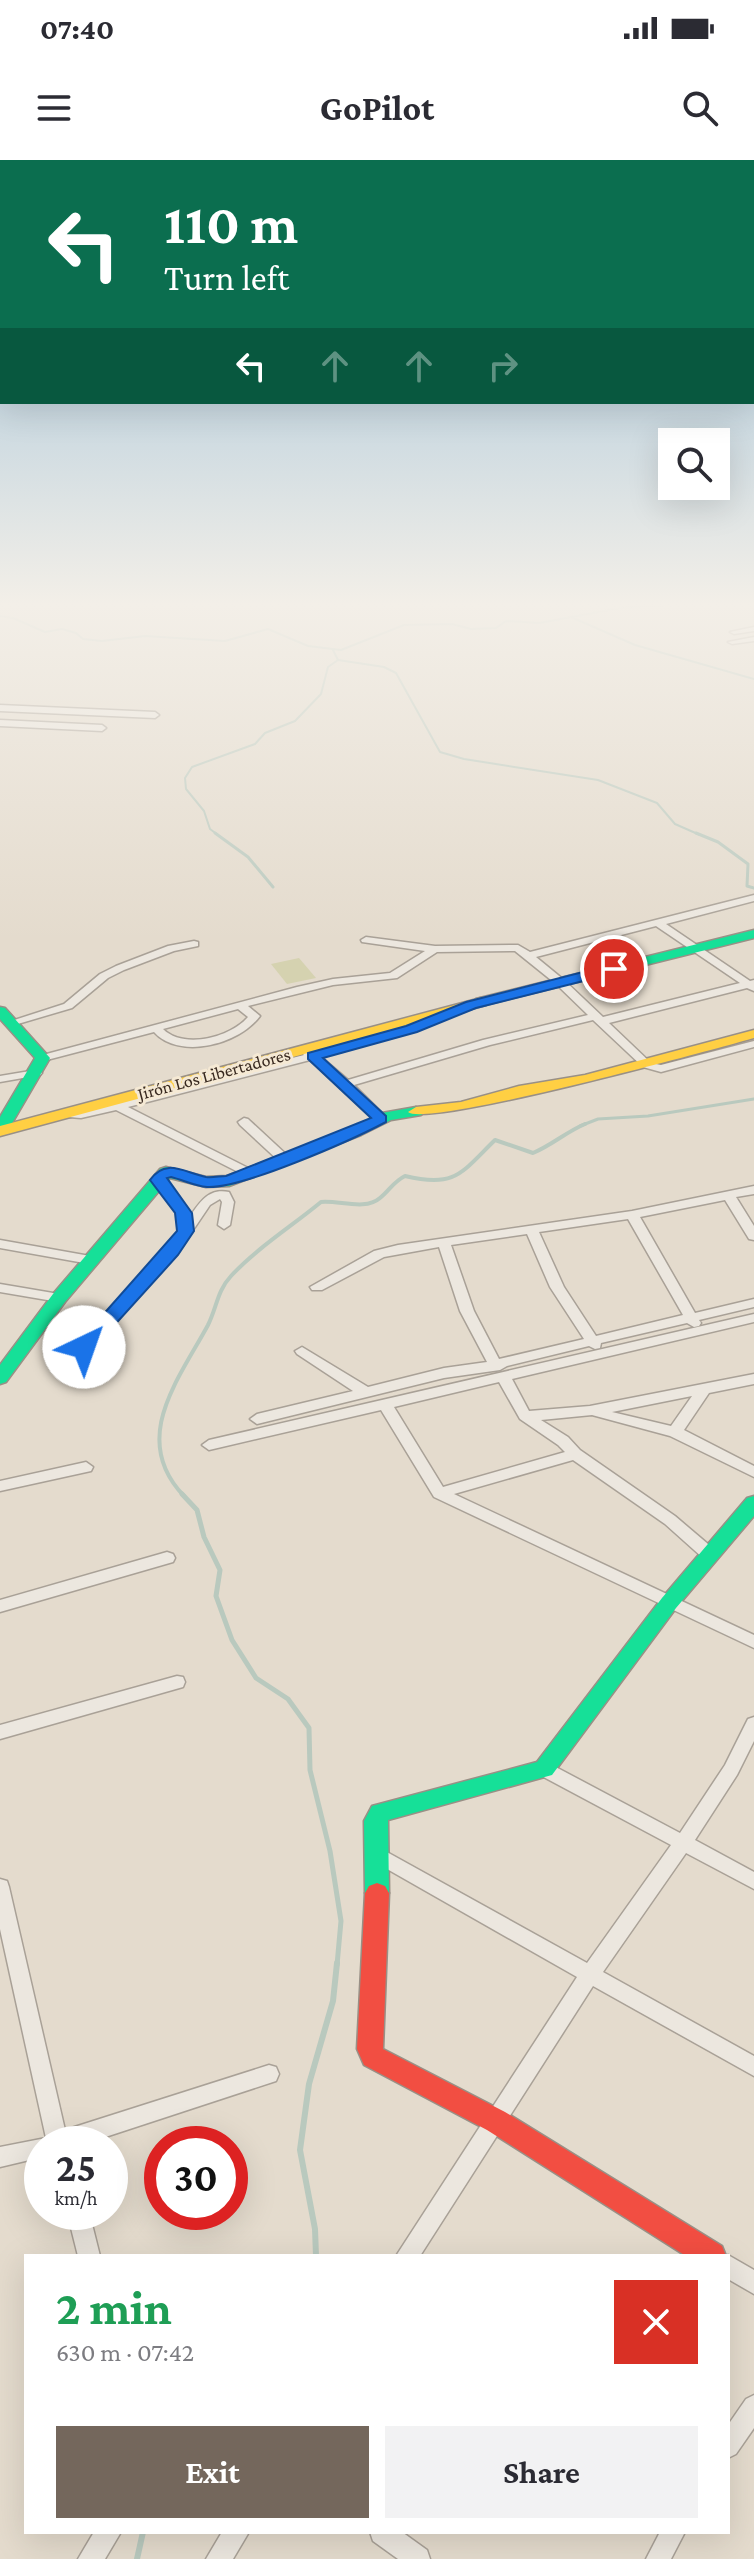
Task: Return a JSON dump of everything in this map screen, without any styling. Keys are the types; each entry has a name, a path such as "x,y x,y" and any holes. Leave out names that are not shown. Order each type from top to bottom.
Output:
{"street":[{"path":"0,723 102,728"},
{"path":"528,956 754,898"},
{"path":"657,922 752,985"},
{"name":"Jirón Los Libertadores","path":"0,1131 310,1053 471,1005 754,934"},
{"path":"366,940 435,949 513,947 560,982 647,1065 669,1070 754,1044"},
{"path":"40,1066 6,1022 68,1006 104,976 120,968 172,948 194,944"},
{"path":"0,1079 241,1006 333,982 393,976 435,949"},
{"path":"346,1084 487,1042 752,985"},
{"path":"157,1029 170,1041 198,1043 240,1030 251,1022 254,1016 241,1006"},
{"path":"4,1368 90,1260 158,1180 171,1171 206,1182 229,1181 381,1119 461,1106 647,1065 754,1034"},
{"path":"310,1053 381,1119"},
{"path":"0,1131 40,1066"},
{"path":"114,1104 250,1174"},
{"path":"244,1122 284,1159"},
{"path":"158,1180 184,1213 186,1231"},
{"path":"317,1287 379,1254 398,1249 632,1215 754,1190"},
{"path":"84,1347 172,1251 206,1202 219,1194 225,1195 228,1202 224,1225"},
{"path":"729,1196 754,1236"},
{"path":"632,1215 695,1324"},
{"path":"532,1230 557,1287 596,1346"},
{"path":"0,1244 90,1260"},
{"path":"444,1244 467,1311 525,1416 670,1520 709,1554"},
{"path":"0,1288 59,1298"},
{"path":"695,1324 754,1303"},
{"path":"209,1445 384,1403 499,1370 527,1358 695,1324 754,1318"},
{"path":"257,1419 365,1392 499,1370 524,1371 596,1346"},
{"path":"302,1351 365,1392"},
{"path":"525,1416 590,1411 754,1379"},
{"path":"675,1432 705,1387"},
{"path":"384,1403 439,1493 754,1642"},
{"path":"590,1411 675,1432 754,1472"},
{"path":"439,1493 575,1454"},
{"path":"0,1486 86,1467"},
{"path":"709,2254 496,2121 373,2057 370,2041 379,1856 376,1821 380,1813 544,1769 669,1603 754,1503"},
{"path":"0,1606 167,1558"},
{"path":"0,1732 177,1682"},
{"path":"408,2254 589,1976 731,1770 754,1724"},
{"path":"544,1769 754,1881"},
{"path":"379,1856 754,2067"},
{"path":"0,1887 52,2126"},
{"path":"111,2126 269,2074"},
{"path":"0,2157 24,2151"},
{"path":"82,2230 88,2254"},
{"path":"730,2267 754,2283"},
{"path":"730,2443 753,2411"},
{"path":"90,2559 108,2534"},
{"path":"218,2559 236,2534"},
{"path":"385,2534 418,2559"},
{"path":"658,2559 672,2534"}],"shaded area":[{"path":"299,958 316,978 287,984 271,964"}],"waterway":[{"path":"218,835 210,829 204,811 186,789 185,778 192,767 255,744 265,733 300,716"},
{"path":"420,716 440,752 464,759 598,780 657,803 675,824 700,835"},
{"path":"215,833 248,857 273,887"},
{"path":"696,833 718,842 748,864 747,886 754,888"},
{"path":"585,1124 598,1119 648,1116 754,1099"},
{"path":"184,1496 168,1475 160,1453 164,1409 208,1325 223,1287 241,1266 321,1202 374,1202 405,1176 436,1180 456,1175 495,1140 533,1153 585,1124"},
{"path":"580,1126 585,1124"},
{"path":"182,1494 197,1510 204,1537 220,1570 216,1596 232,1640 256,1678 288,1699 309,1728 310,1770 330,1851 341,1921 337,1965"},
{"path":"316,2254 315,2229 300,2150 309,2084 333,2001 337,1963"},
{"path":"137,2559 143,2534"}],"traffic: fast":[{"path":"481,1002 754,934"},
{"path":"0,1011 43,1058 0,1130"},
{"path":"0,1378 59,1298 166,1172 206,1182 229,1181 356,1132 387,1116 416,1112"},
{"path":"377,1893 376,1821 380,1813 544,1769 669,1603 754,1503"}],"traffic: slow":[{"path":"0,1131 481,1002"},
{"path":"416,1112 461,1106 519,1091 586,1079 754,1034"}],"traffic: jam":[{"path":"377,1893 370,2049 373,2057 496,2121 709,2254"}],"route":[{"path":"84,1347 172,1251 186,1231 184,1213 158,1180 162,1175 171,1171 206,1182 229,1181 356,1132 381,1119 313,1056 411,1029 445,1018 471,1005 614,969"}]}
